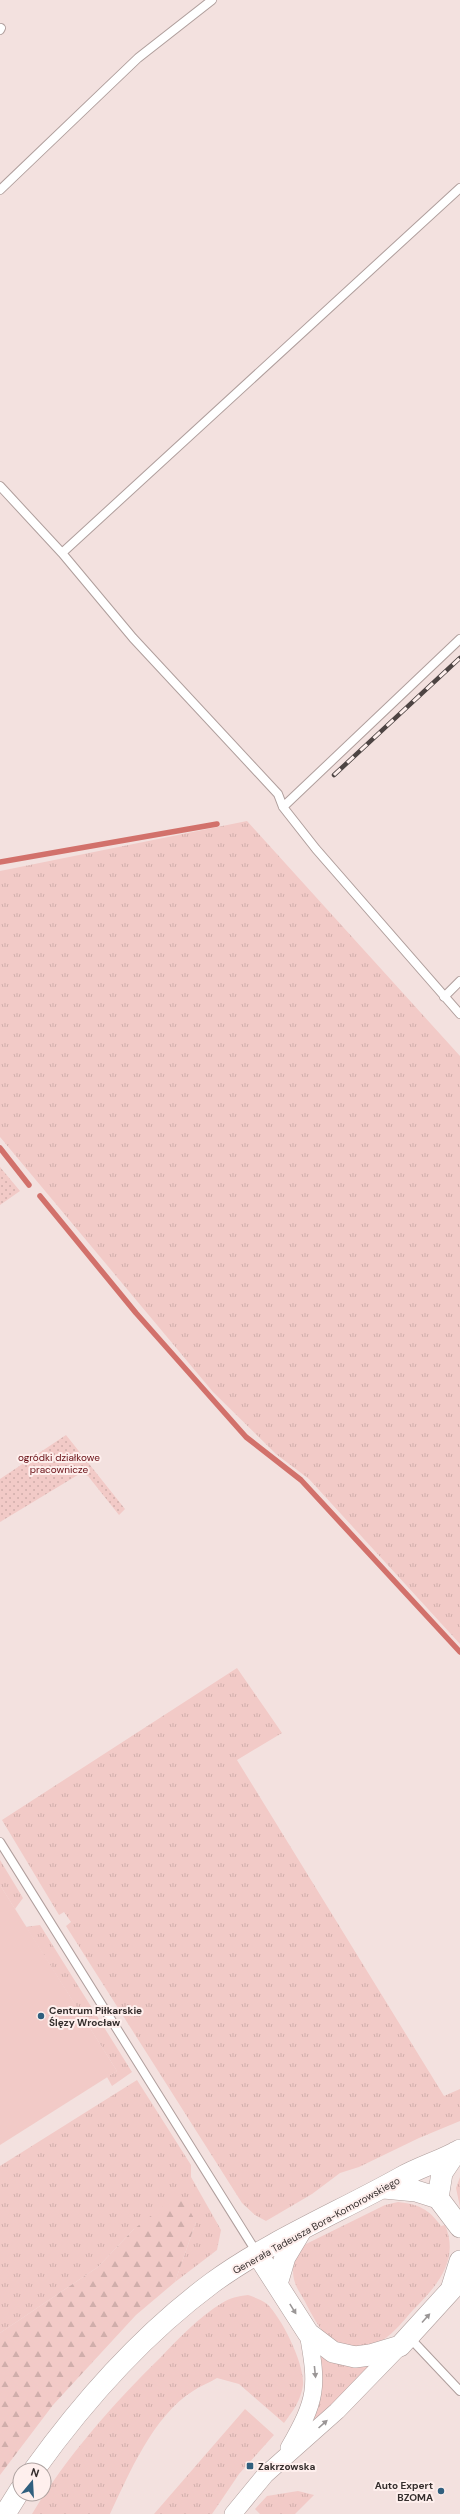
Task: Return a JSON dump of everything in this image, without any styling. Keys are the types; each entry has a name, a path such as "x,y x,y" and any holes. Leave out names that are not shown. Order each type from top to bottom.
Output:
{"street":[{"name":"Generała Tadeusza Bora-Komorowskiego","path":"40,2462 89,2397 138,2346 213,2282 302,2230 384,2188 400,2178 458,2151"},
{"path":"438,2198 442,2173 458,2151"},
{"path":"384,2188 416,2190 438,2198 460,2227"},
{"path":"277,2284 285,2257 302,2230"},
{"path":"258,2255 308,2334 324,2347 344,2356 370,2355 404,2341"},
{"path":"232,2514 259,2482 282,2459 337,2411 455,2286 460,2261"},
{"path":"282,2459 305,2418 315,2386 316,2374 308,2334"},
{"path":"5,2514 12,2502"}],"lane":[{"path":"0,190 138,58 212,0"},
{"path":"62,553 460,188"},
{"path":"0,486 62,553 133,638 278,794 283,806 316,849 460,1014"},
{"path":"283,806 460,638"},
{"path":"444,997 460,981"},
{"path":"0,1842 258,2255"},
{"path":"404,2341 460,2391"}],"green space":[{"path":"247,821 460,1056 460,1644 309,1479 276,1454 213,1392 0,1137 0,871"},
{"path":"0,1167 20,1191 0,1205"},
{"name":"ogródki działkowe pracownicze","path":"66,1435 125,1509 119,1515 88,1476 81,1473 0,1522 0,1479"},
{"path":"237,1668 282,1733 237,1760 444,2096 460,2089 460,2121 419,2138 359,2167 340,2173 312,2194 266,2221 255,2215 242,2203 66,1926 71,1922 64,1912 59,1915 2,1820"},
{"path":"0,1860 23,1898 15,1909 0,1885"},
{"name":"Centrum Piłkarskie Ślęzy Wrocław","path":"0,1885 117,2071 0,2145"},
{"path":"40,1925 132,2072 112,2086 107,2077 117,2071 26,1927"},
{"path":"137,2080 191,2165 191,2177 221,2230 217,2250 175,2282 196,2222 134,2229 98,2267 0,2333 0,2166"},
{"path":"460,2177 460,2207 456,2188"},
{"path":"180,2193 196,2222 175,2282 136,2315 53,2405 0,2475 0,2333 98,2267 134,2229"},
{"path":"398,2202 411,2204 422,2208 432,2215 441,2226 445,2225 449,2238 450,2250 444,2272 430,2292 395,2330 383,2340 372,2345 351,2346 333,2340 318,2325 296,2287 293,2267 297,2255 306,2244 385,2205"},
{"path":"248,2295 267,2304 286,2331 296,2354 303,2376 303,2385 296,2405 284,2423 239,2384 217,2378 193,2391 179,2402 154,2430 125,2481 110,2514 32,2514 40,2502 52,2502 52,2483 60,2471 125,2393 197,2321 222,2303"},
{"path":"318,2353 376,2364 307,2432"},
{"path":"245,2409 274,2435 239,2474 212,2514 154,2514"},
{"path":"298,2491 314,2495 295,2514 260,2514 255,2509 267,2496"}],"waterway":[{"path":"0,862 217,824"},
{"path":"0,1148 29,1185"},
{"path":"40,1196 136,1313 246,1437 301,1480 460,1652"}],"railway":[{"path":"334,775 460,658"}],"place":[{"name":"Centrum Piłkarskie Ślęzy Wrocław","path":"41,2016"},
{"name":"Zakrzowska","path":"250,2466"},
{"name":"Auto Expert BZOMA","path":"441,2491"}]}
